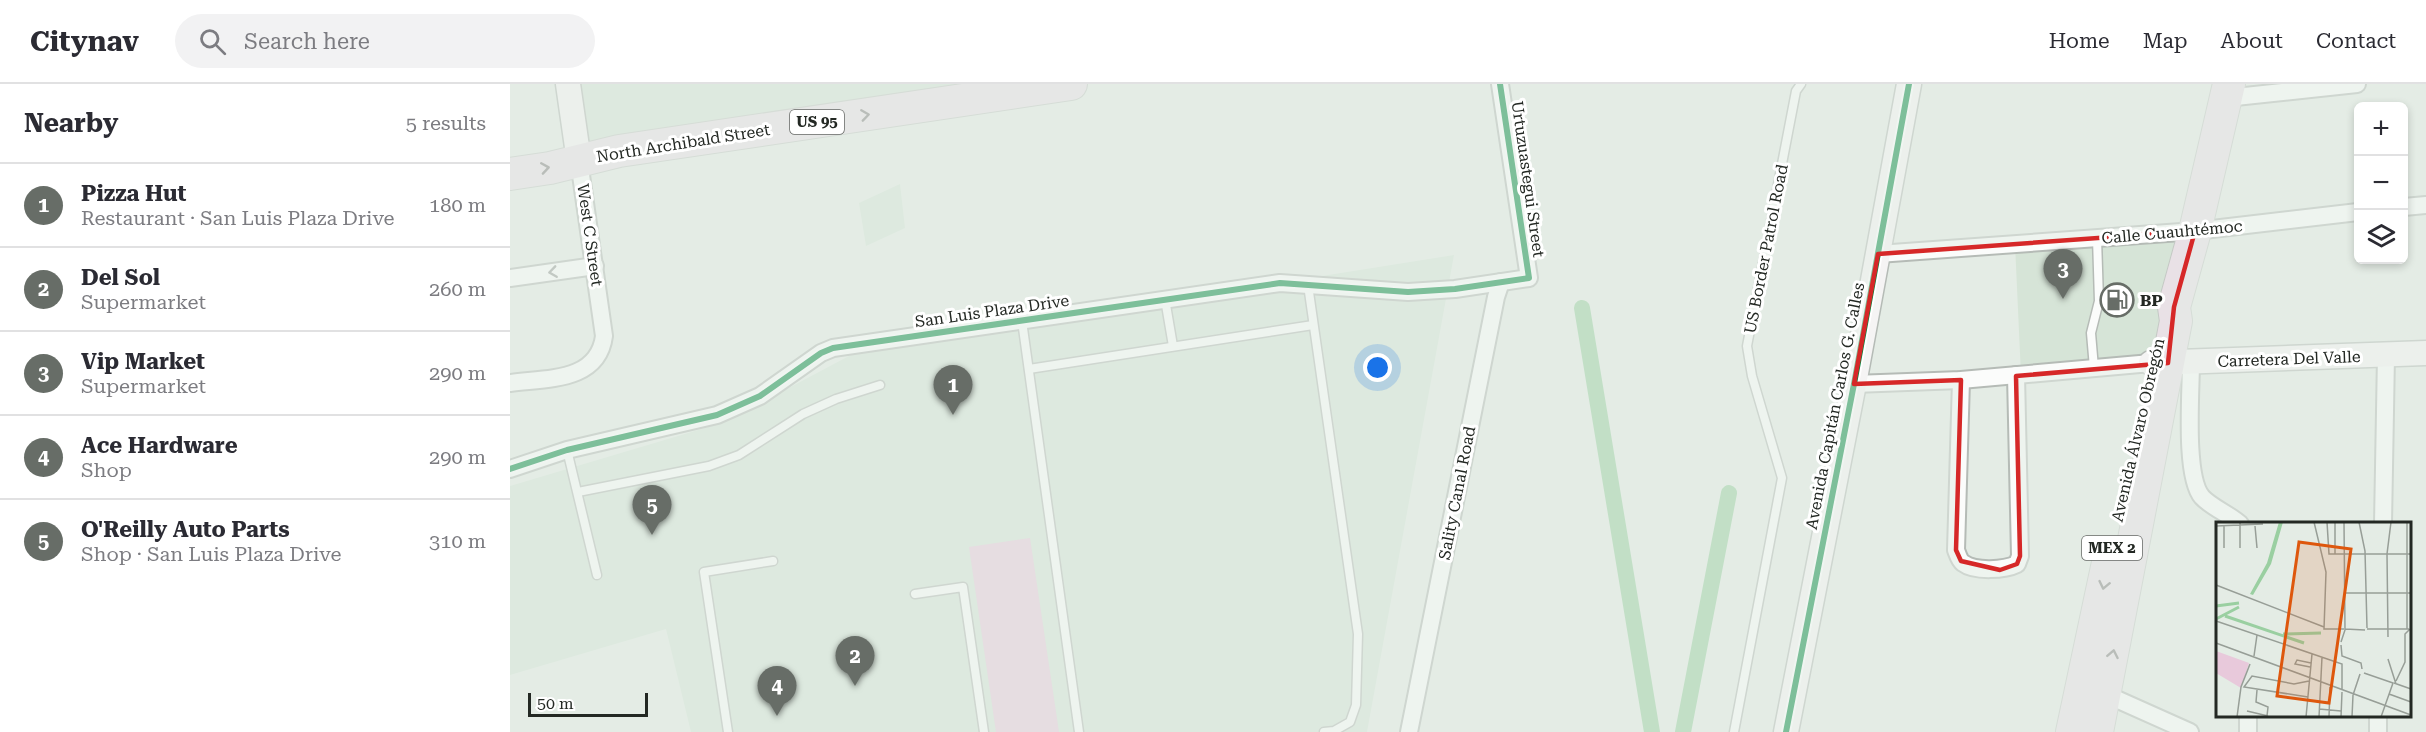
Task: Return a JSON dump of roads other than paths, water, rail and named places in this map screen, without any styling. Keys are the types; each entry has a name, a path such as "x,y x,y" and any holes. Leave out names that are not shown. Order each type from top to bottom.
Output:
{"highway":[{"name":"North Archibald Street","path":"510,174 619,152 948,98 1061,85"},
{"name":"Avenida Álvaro Obregón","path":"2097,732 2170,363 2176,321 2174,307 2195,231 2227,91"},
{"name":"Avenida Álvaro Obregón","path":"2072,732 2170,363"}],"street":[{"name":"West C Street","path":"510,383 580,372 588,367 601,350 604,336 568,84"},
{"name":"Urtuzuastegui Street","path":"1500,84 1529,278 1501,282"},
{"name":"Avenida Capitán Carlos G. Calles","path":"1785,732 1854,384 1909,84"},
{"path":"2227,91 2357,84"},
{"path":"2408,207 2426,205"},
{"name":"Calle Cuauhtémoc","path":"1878,254 2195,231 2354,212"},
{"path":"510,278 595,266"},
{"name":"San Luis Plaza Drive","path":"510,469 567,450 705,419 736,408 760,396 821,353 833,348 1280,283 1408,292 1455,289 1501,282"},
{"name":"Sality Canal Road","path":"1409,732 1496,297 1501,282"},
{"name":"Carretera Del Valle","path":"2170,363 2426,353"},
{"path":"2383,522 2386,355"},
{"path":"1854,384 1961,380 2170,363 2194,484 2203,498 2238,522"},
{"path":"1961,380 1956,550 1960,561 1967,565 2000,570 2017,564 2020,556 2016,375"},
{"path":"2105,694 2190,732"}],"lane":[{"name":"US Border Patrol Road","path":"1734,732 1782,478 1752,376 1747,346 1796,91 1801,84"},
{"path":"2094,368 2091,333 2098,301 2097,238"},
{"path":"1308,285 1358,634 1356,705 1350,722 1334,731 1324,732"},
{"path":"1165,299 1173,346"},
{"path":"1022,321 1079,732"},
{"path":"1029,369 1313,324"},
{"path":"578,492 709,466 739,455 803,414 836,399 880,385"},
{"path":"567,450 597,575"},
{"path":"728,732 704,572 773,561"},
{"path":"915,594 963,587 984,732"}],"waterway":[{"path":"1582,308 1652,732"},
{"path":"1683,732 1729,493"}],"place":[{"name":"Vip Market","path":"2063,299"},
{"name":"BP","path":"2117,300"},
{"name":"Pizza Hut","path":"953,415"},
{"name":"O'Reilly Auto Parts","path":"652,535"},
{"name":"Del Sol","path":"855,686"},
{"name":"Ace Hardware","path":"777,716"}]}
